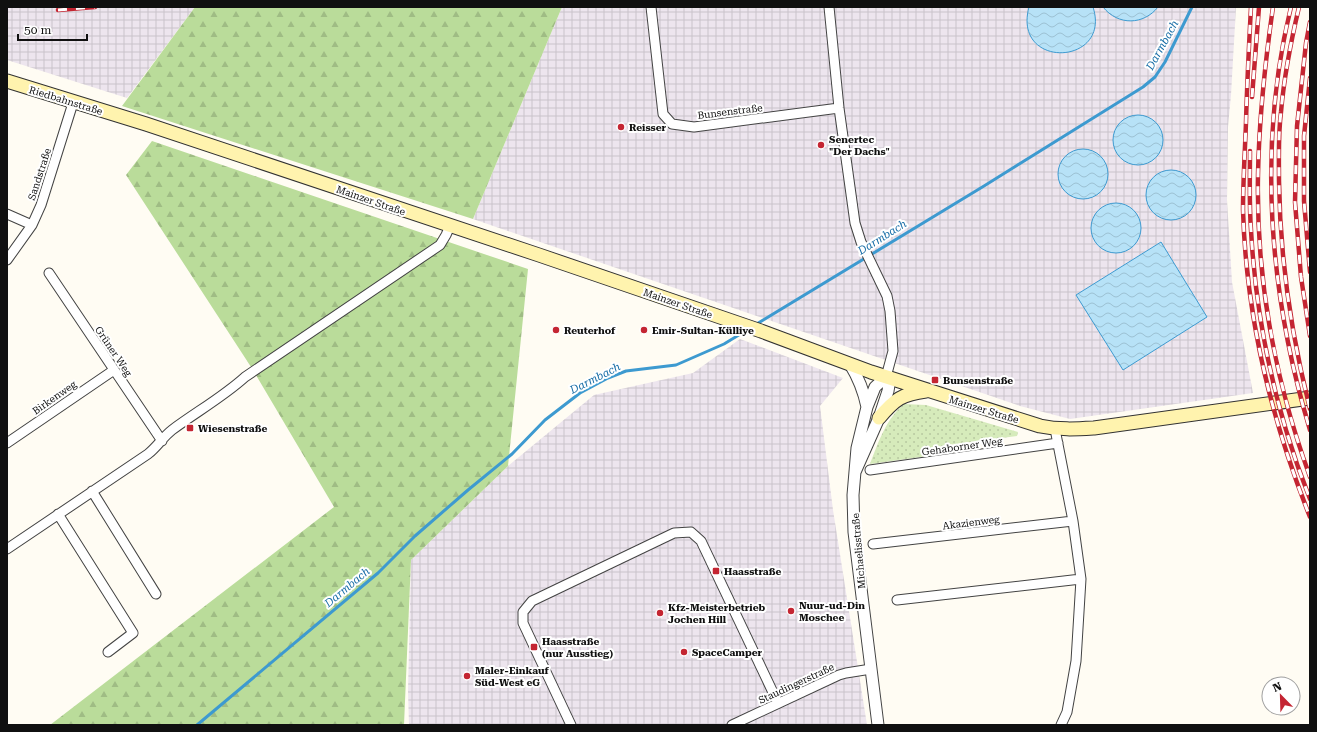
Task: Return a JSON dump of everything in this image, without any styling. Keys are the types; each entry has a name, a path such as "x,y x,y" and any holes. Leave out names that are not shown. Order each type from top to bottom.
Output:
{"main road":[{"name":"Riedbahnstraße","path":"7,81 126,118"},
{"name":"Mainzer Straße","path":"126,118 761,331 886,377 1040,426 1067,430 1094,428 1310,398"},
{"path":"879,418 890,404 898,398 928,390"}],"street":[{"name":"Bunsenstraße","path":"651,7 663,114 672,124 694,127 839,108"},
{"path":"829,7 839,108 855,223 861,242 873,264 887,296 890,311 893,350 886,377"},
{"name":"Sandstraße","path":"7,260 32,225 41,205 73,102"},
{"path":"7,214 32,225"},
{"path":"7,549 148,454 171,431 235,387 245,377 440,245 450,226"},
{"name":"Grüner Weg","path":"49,273 162,441"},
{"path":"850,364 861,386 867,407"},
{"name":"Birkenweg","path":"7,443 114,370"},
{"name":"Michaelisstraße","path":"855,472 879,418 888,391 889,385 886,377 875,387 867,407 857,448 853,495 854,532 878,725"},
{"path":"1055,429 1073,521 1081,579 1076,662 1067,712 1061,725"},
{"name":"Gehaborner Weg","path":"870,470 1058,443"},
{"path":"92,491 156,594"},
{"path":"58,514 134,633 108,652"},
{"name":"Akazienweg","path":"873,544 1073,521"},
{"path":"571,725 523,623 523,612 532,601 674,533 691,532 701,541 778,703"},
{"path":"896,600 1081,579"},
{"name":"Staudingerstraße","path":"732,725 842,674 871,669"}],"shaded area":[{"path":"7,7 195,7 127,98 7,60"},
{"path":"562,7 1236,7 1228,127 1227,200 1232,282 1253,393 1070,419 1020,406 473,219"},
{"path":"740,339 843,378 820,406 833,510 867,725 409,725 408,691 411,560 508,466 594,395 693,373"}],"green space":[{"path":"195,7 562,7 473,219 122,106"},
{"path":"152,141 528,269 508,466 411,560 404,725 50,725 334,507 253,370 126,175"},
{"path":"904,404 926,405 1018,432 1017,436 948,445 949,453 870,464 887,424"}],"water":[{"path":"1029,7 1093,7 1095,27 1089,41 1077,50 1062,53 1047,50 1034,42 1028,28"},
{"path":"1103,7 1158,7 1146,17 1131,21 1116,18"},
{"path":"1133,115 1143,115 1156,122 1163,135 1163,145 1156,158 1143,165 1133,165 1124,161 1117,154 1113,145 1113,135 1117,126 1124,119"},
{"path":"1078,149 1088,149 1101,156 1108,169 1108,179 1101,192 1088,199 1078,199 1069,195 1062,188 1058,179 1058,169 1062,160 1069,153"},
{"path":"1171,170 1181,172 1189,177 1194,185 1196,195 1194,205 1189,213 1181,218 1171,220 1161,218 1153,213 1148,205 1146,195 1148,185 1153,177 1161,172"},
{"path":"1111,203 1121,203 1134,210 1141,223 1141,233 1134,246 1121,253 1111,253 1102,249 1095,242 1091,233 1091,223 1095,214 1102,207"},
{"path":"1161,242 1207,317 1123,370 1076,295"}],"waterway":[{"name":"Darmbach","path":"755,325 984,186 1143,87 1155,77 1165,62 1192,7"},
{"name":"Darmbach","path":"197,725 378,573 415,536 512,454 545,420 580,393 608,378 626,371 676,365 724,344 747,330"}],"railway":[{"path":"58,10 95,7"},
{"path":"1251,7 1243,210 1249,288 1255,327 1272,404 1296,480 1310,517"},
{"path":"1252,97 1259,7"},
{"path":"1273,7 1261,112 1258,175 1260,252 1264,290 1278,366 1287,404 1310,477"},
{"path":"1291,7 1280,60 1274,113 1271,166 1272,220 1277,273 1285,326 1296,378 1310,430"},
{"path":"1299,7 1288,59 1282,99 1279,138 1279,181 1284,268 1297,353 1310,409"},
{"path":"1310,22 1306,43 1297,126 1295,202 1301,277 1310,336"},
{"path":"1310,78 1304,136 1304,201 1310,272"},
{"path":"1250,151 1251,230 1263,333 1287,434 1310,499"}],"place":[{"name":"Reisser","path":"621,127"},
{"name":"Senertec \"Der Dachs\"","path":"821,145"},
{"name":"Reuterhof","path":"556,330"},
{"name":"Emir-Sultan-Külliye","path":"644,330"},
{"name":"Bunsenstraße","path":"935,380"},
{"name":"Wiesenstraße","path":"190,428"},
{"name":"Haasstraße","path":"716,571"},
{"name":"Nuur-ud-Din Moschee","path":"791,611"},
{"name":"Kfz-Meisterbetrieb Jochen Hill","path":"660,613"},
{"name":"Haasstraße (nur Ausstieg)","path":"534,647"},
{"name":"SpaceCamper","path":"684,652"},
{"name":"Maler-Einkauf Süd-West eG","path":"467,676"}]}
